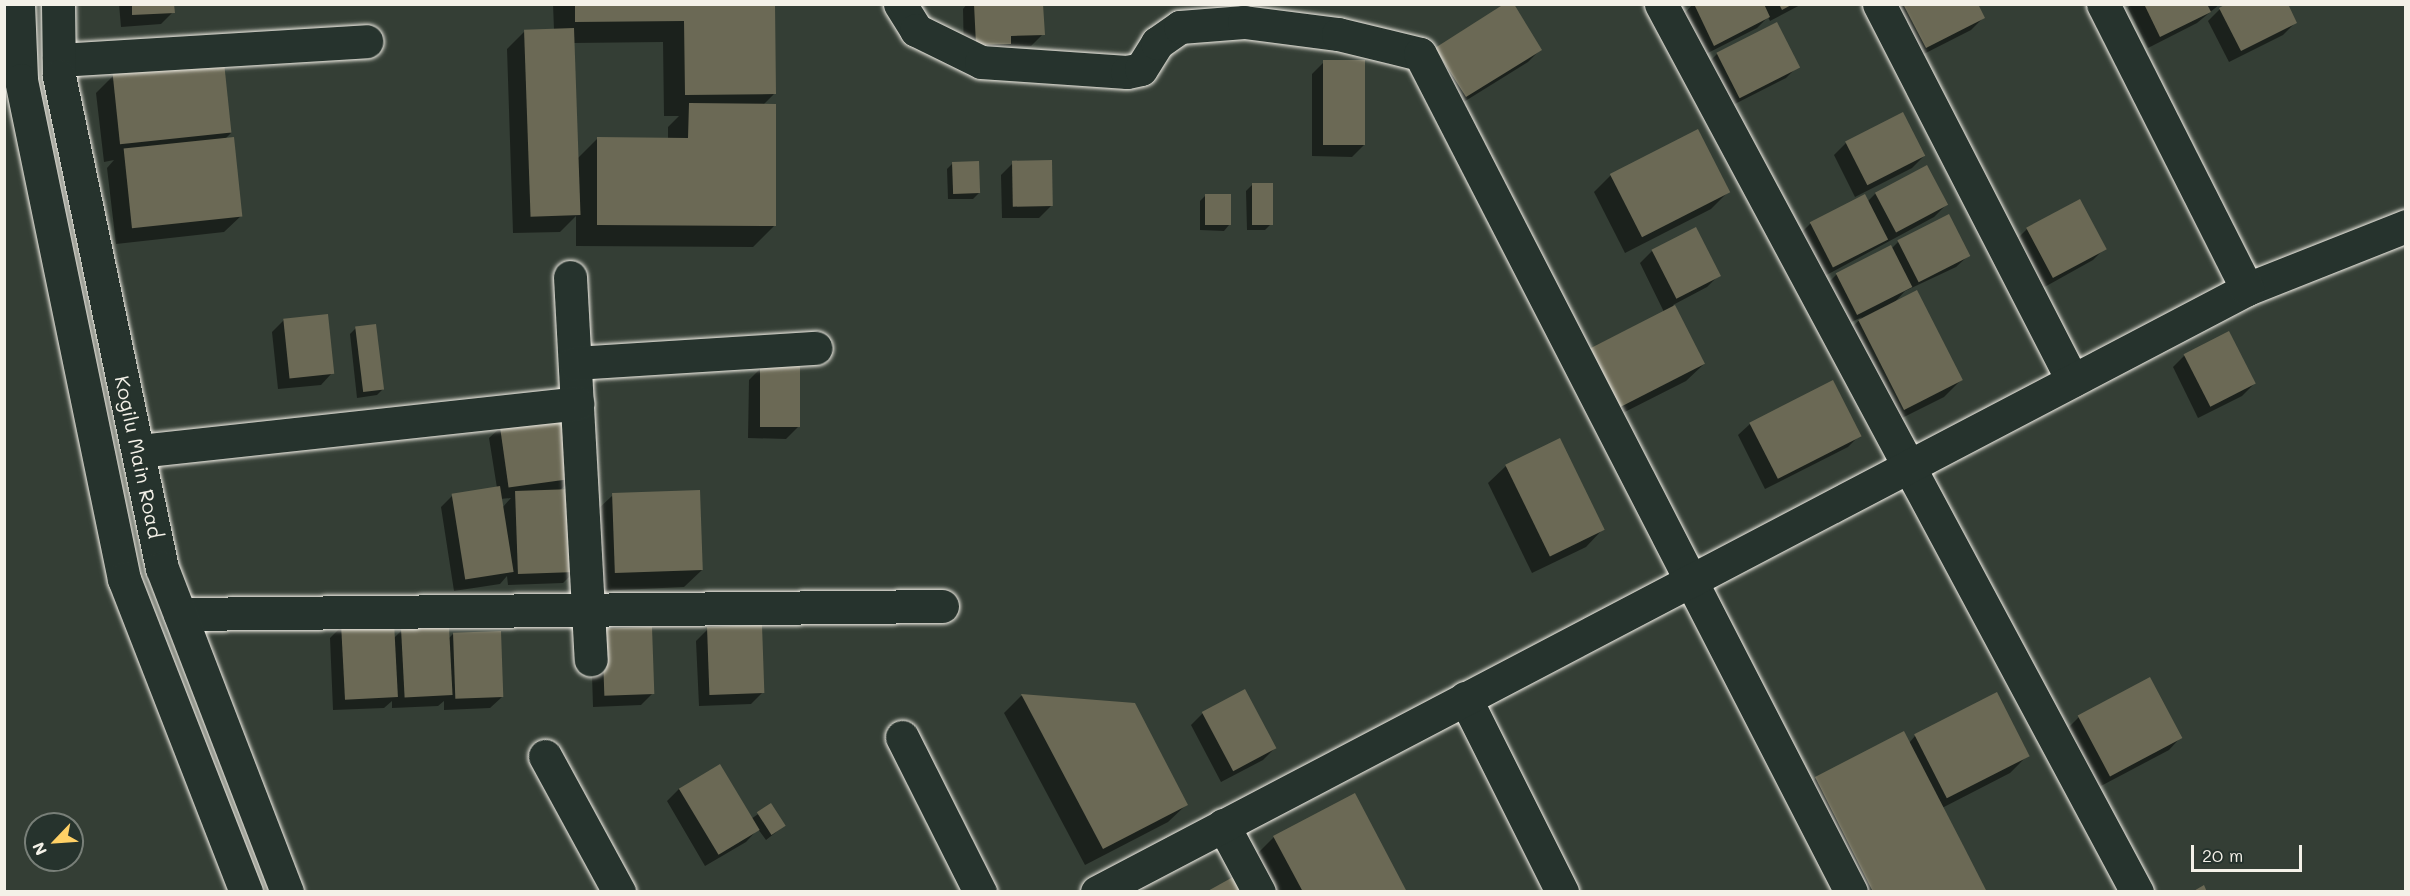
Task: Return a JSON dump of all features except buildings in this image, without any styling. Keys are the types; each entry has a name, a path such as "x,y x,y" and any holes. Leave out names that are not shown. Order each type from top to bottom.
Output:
{"street":[{"name":"Kogilu Main Road","path":"18,4 21,80 124,579 246,891"},
{"name":"Kogilu Main Road","path":"58,4 59,60 162,568 287,891"},
{"path":"900,4 916,30 981,62 1127,72 1141,69 1157,43 1180,27 1244,22 1338,34 1420,54 1851,891"},
{"path":"1661,4 1907,467 2137,891"},
{"path":"1879,4 2072,381"},
{"path":"2103,4 2247,289"},
{"path":"59,60 366,41"},
{"path":"1097,891 2247,289 2406,226"},
{"path":"570,277 591,659"},
{"path":"574,363 816,348"},
{"path":"138,451 577,403"},
{"path":"180,614 942,606"},
{"path":"1465,698 1562,891"},
{"path":"902,737 980,891"},
{"path":"545,756 619,891"},
{"path":"1223,825 1259,891"}]}
